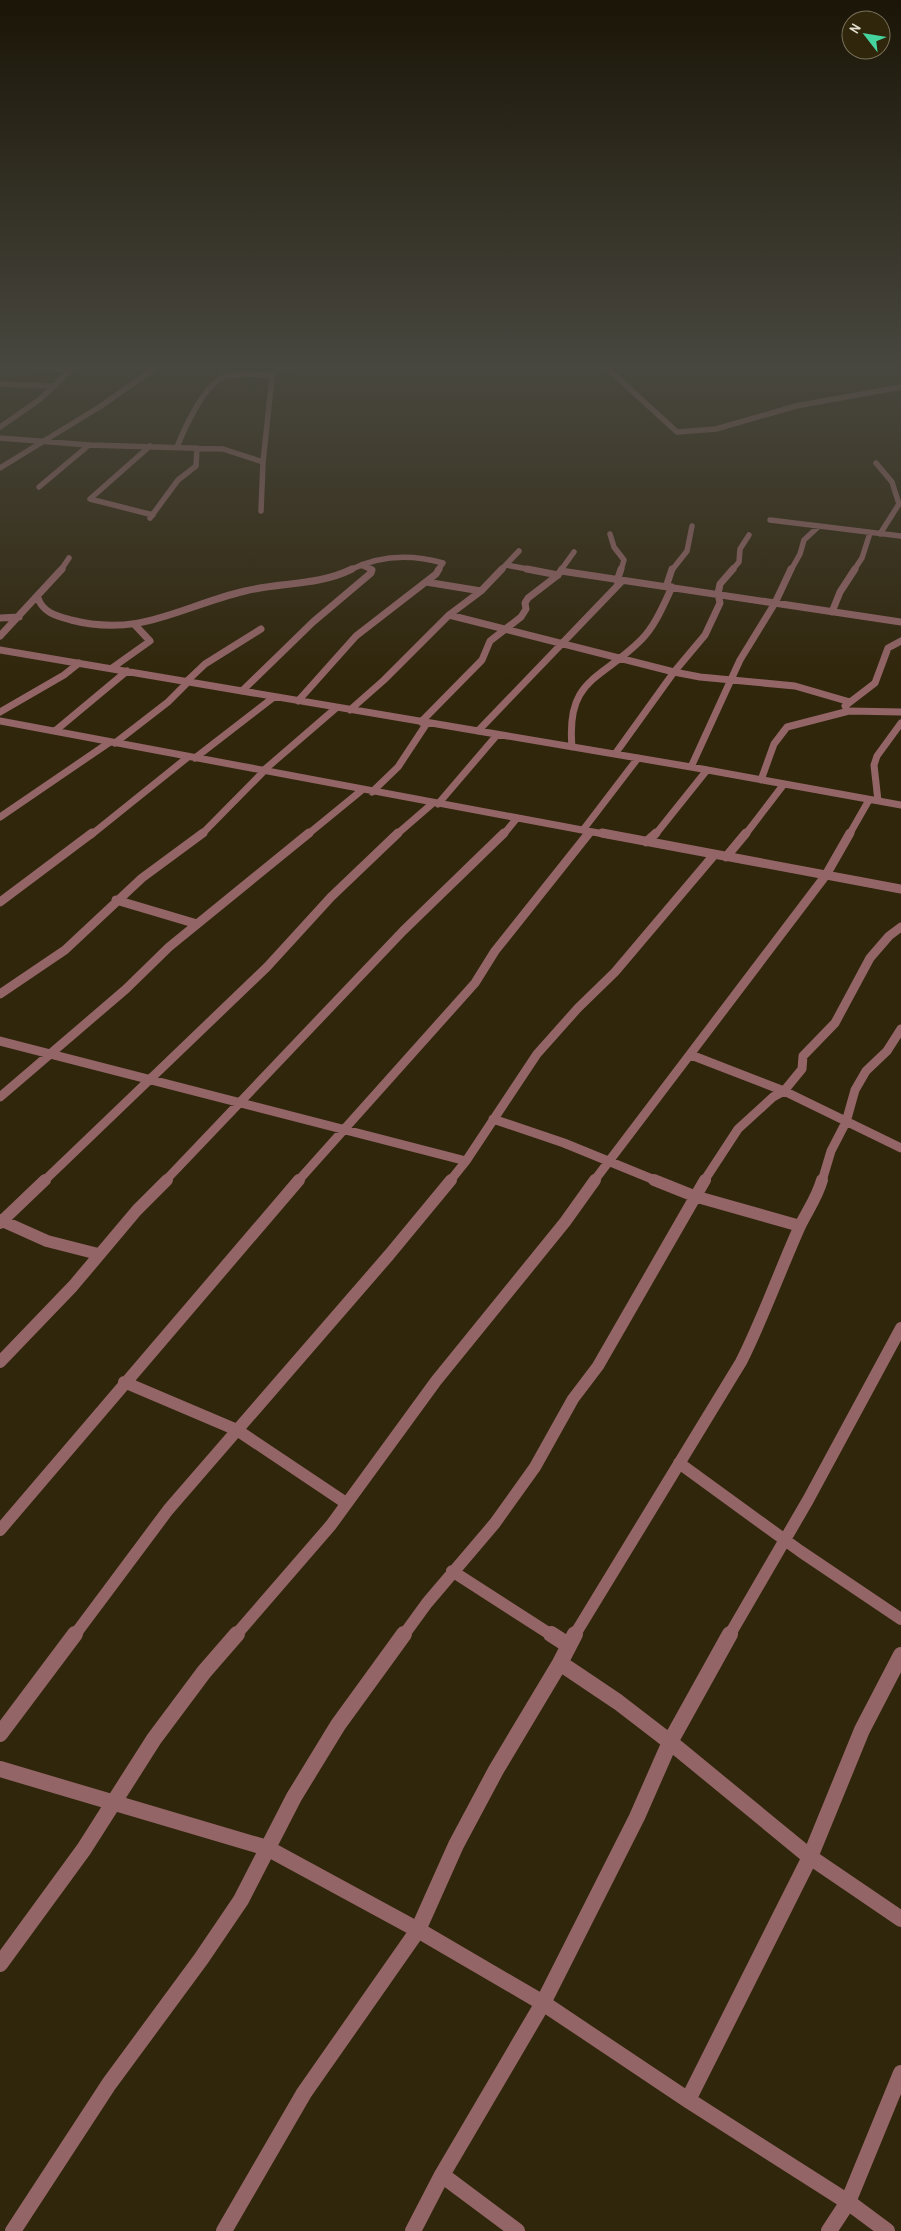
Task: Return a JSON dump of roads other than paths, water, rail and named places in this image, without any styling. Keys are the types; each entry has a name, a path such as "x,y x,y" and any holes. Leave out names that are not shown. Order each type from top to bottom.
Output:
{"street":[{"path":"39,487 57,472"},
{"path":"120,472 90,499 151,517 178,480 188,472"},
{"path":"261,511 263,472"},
{"path":"880,534 899,504 892,482 884,472"},
{"path":"770,520 901,536"},
{"path":"572,747 569,731 570,716 580,691 642,640 656,618 669,587 669,574 680,556 686,551 692,526"},
{"path":"692,767 731,680 776,604 785,580 800,554 804,540 818,527"},
{"path":"832,612 835,600 861,559 864,542 870,533"},
{"path":"478,732 619,581 624,560 614,547 610,534"},
{"path":"614,754 674,672 705,635 720,603 718,594 725,576 739,562 740,549 750,535"},
{"path":"350,710 384,680 450,615 481,591 518,551"},
{"path":"372,792 398,767 424,723 482,660 490,641 520,617 526,609 525,602 528,598 560,573 574,552"},
{"path":"38,598 43,608 55,616 83,622 136,625 229,594 270,586 324,580 342,575 380,558 399,556 443,563 442,568 426,582 356,636 298,701"},
{"path":"0,636 57,577 69,558"},
{"path":"242,691 313,622 371,573 372,570 361,565"},
{"path":"506,565 718,594 901,622"},
{"path":"426,582 481,591"},
{"path":"450,615 563,643 620,660 674,672 795,686 850,702"},
{"path":"0,618 19,618"},
{"path":"112,668 150,641 136,625"},
{"path":"0,817 168,702 205,664 261,629"},
{"path":"836,713 866,692 875,683 888,648 901,641"},
{"path":"0,650 692,767 901,805"},
{"path":"0,712 64,675 79,663"},
{"path":"55,731 127,671"},
{"path":"0,902 274,697"},
{"path":"0,994 65,950 116,900 142,878 201,835 264,771 336,708"},
{"path":"760,780 774,744 787,727 849,711 901,712"},
{"path":"0,721 372,792 901,889"},
{"path":"0,730 10,723"},
{"path":"878,801 874,765 877,756 901,723"},
{"path":"98,1254 48,1241 1,1221 267,967 331,897 403,828 435,803 497,735"},
{"path":"0,1530 244,1242 475,983 495,951 587,831 638,758"},
{"path":"646,842 660,830 707,770"},
{"path":"726,857 784,784"},
{"path":"0,1098 51,1055 197,924 362,790"},
{"path":"0,1964 79,1856 154,1739 204,1672 331,1525 436,1382 565,1222 607,1162 691,1055 826,875 868,800"},
{"path":"0,1362 73,1286 137,1210 241,1104 403,931 492,847 517,818"},
{"path":"0,1734 168,1510 389,1256 466,1161 537,1054 578,1008 615,972 714,855"},
{"path":"116,900 197,924"},
{"path":"13,2231 109,2084 236,1908 294,1797 338,1726 380,1665 452,1571 495,1523 535,1467 573,1399 602,1358 694,1196 738,1129 773,1097 784,1091 802,1069 803,1056 818,1043 836,1022 869,960 885,941 901,927"},
{"path":"224,2231 304,2093 346,2029 418,1930 456,1846 496,1770 560,1663 568,1645 741,1362 757,1330 800,1226 817,1197 831,1151 846,1122 855,1090 866,1071 887,1051 901,1029"},
{"path":"0,1041 149,1078 241,1104 346,1128 466,1161"},
{"path":"691,1055 784,1091 901,1148"},
{"path":"493,1119 564,1143 694,1196 800,1226"},
{"path":"414,2231 442,2175 543,2003 637,1817 670,1742 784,1538 808,1500 860,1402 886,1360 901,1328"},
{"path":"124,1382 238,1430 346,1503"},
{"path":"679,1462 901,1619"},
{"path":"452,1571 568,1645"},
{"path":"688,2100 810,1857 862,1730 901,1655"},
{"path":"560,1663 618,1702 670,1742 810,1857 901,1919"},
{"path":"0,1769 267,1848 418,1930 543,2003 688,2100 848,2202 887,2231"},
{"path":"830,2231 848,2202 901,2073"},
{"path":"442,2175 517,2231"}]}
